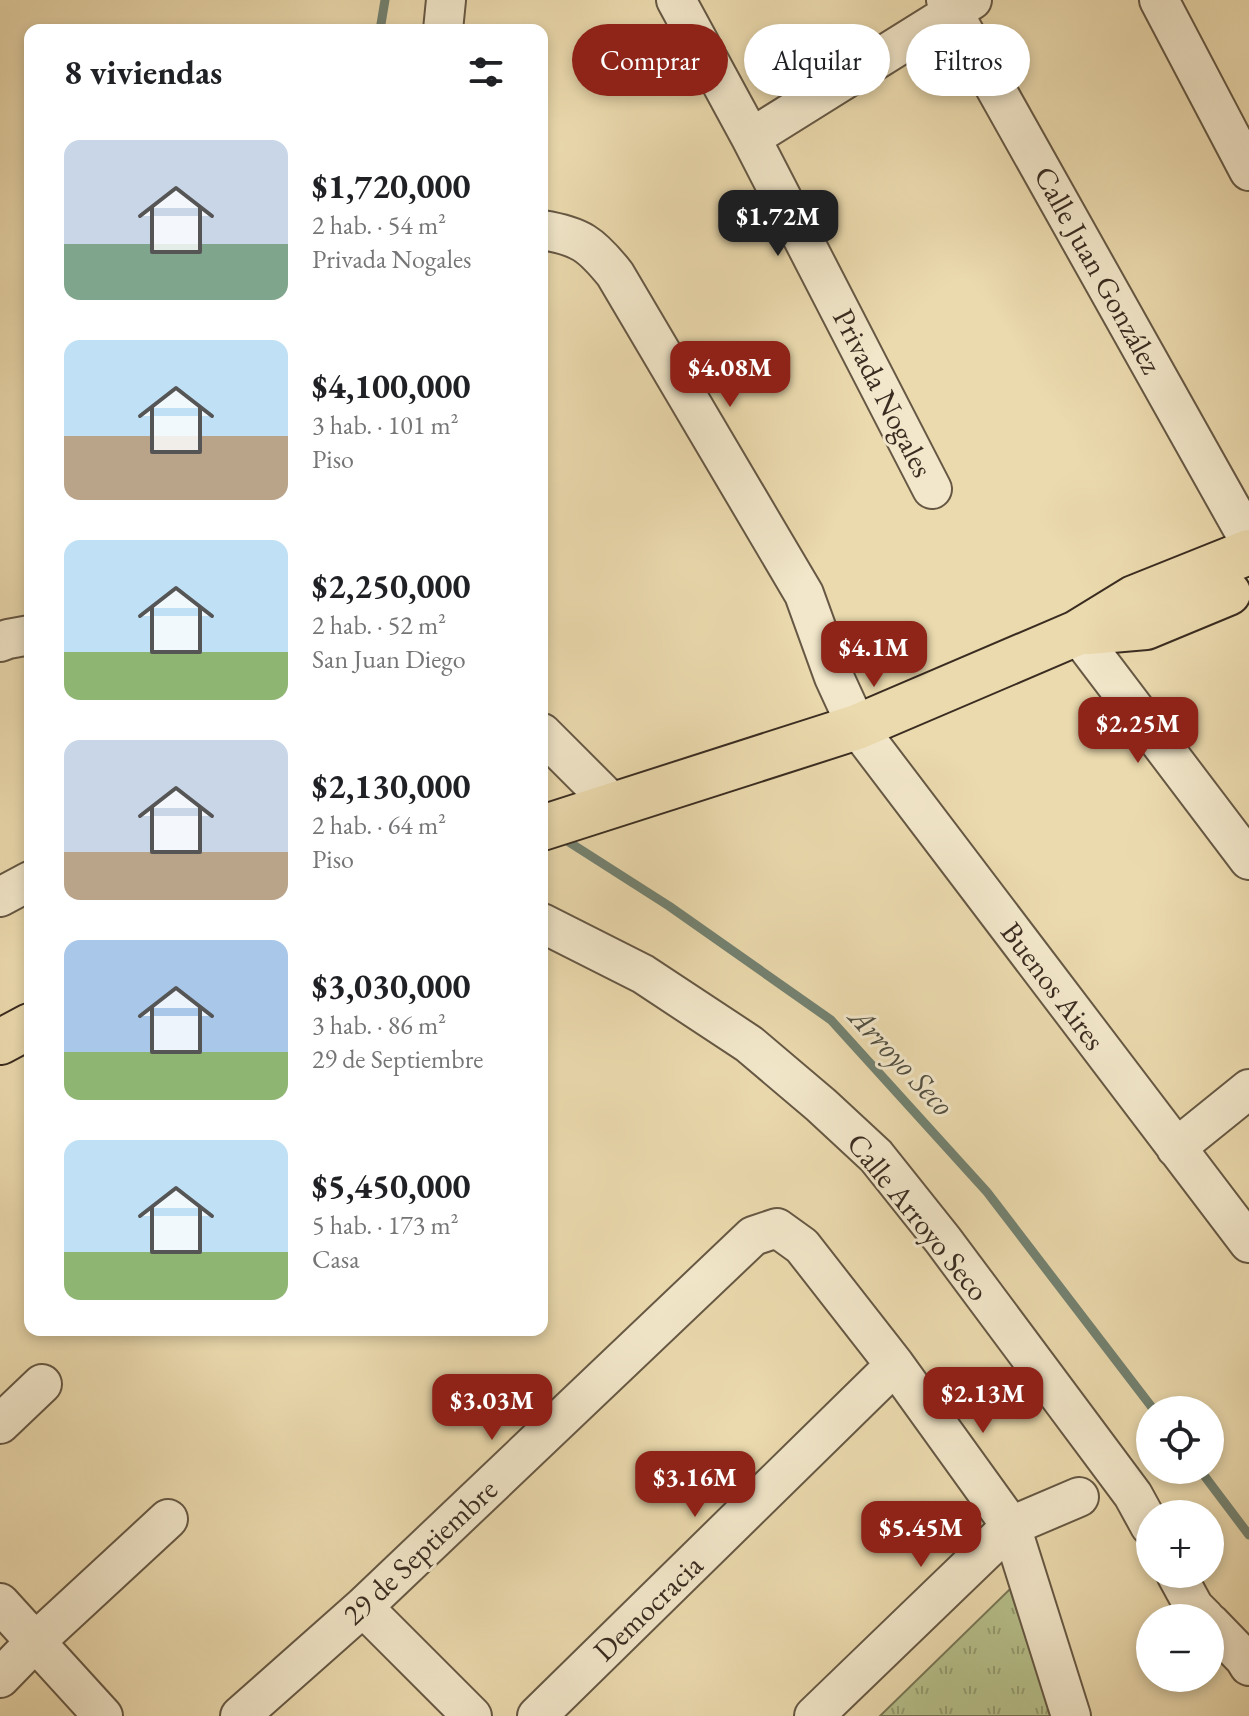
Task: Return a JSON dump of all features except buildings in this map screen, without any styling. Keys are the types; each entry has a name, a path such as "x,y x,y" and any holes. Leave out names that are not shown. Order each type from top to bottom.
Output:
{"main road":[{"path":"548,826 857,727 1077,633 1134,598 1249,552"},
{"path":"1077,633 1146,627 1249,584"},
{"path":"0,1042 24,1029"}],"street":[{"path":"444,24 446,0"},
{"name":"Privada Nogales","path":"676,0 751,138 932,489"},
{"path":"1159,0 1249,171"},
{"path":"751,138 957,4"},
{"name":"Calle Juan González","path":"957,4 1249,540"},
{"name":"Buenos Aires","path":"548,231 576,238 598,252 615,274 804,594 834,677 857,727 1249,1243"},
{"path":"1077,633 1249,860"},
{"path":"0,642 24,636"},
{"path":"548,740 604,808"},
{"path":"0,897 24,884"},
{"name":"Calle Arroyo Seco","path":"548,926 643,974 749,1044 876,1156 943,1240 1136,1500"},
{"path":"1176,1148 1249,1089"},
{"name":"29 de Septiembre","path":"240,1716 363,1607 753,1236 777,1228 802,1246 895,1365"},
{"path":"895,1365 1011,1526 1071,1716"},
{"name":"Democracia","path":"537,1716 895,1365"},
{"path":"0,1424 42,1384"},
{"path":"814,1716 1011,1526 1079,1497"},
{"path":"0,1678 168,1519"},
{"path":"0,1603 103,1716"},
{"path":"363,1607 472,1716"},
{"path":"1224,1637 1249,1666"}],"green space":[{"path":"1010,1589 1052,1716 880,1716"}],"waterway":[{"name":"Arroyo Seco","path":"381,24 385,0"},
{"name":"Arroyo Seco","path":"561,837 669,906 831,1020 987,1192 1143,1396"},
{"name":"Arroyo Seco","path":"1211,1484 1249,1535"}]}
